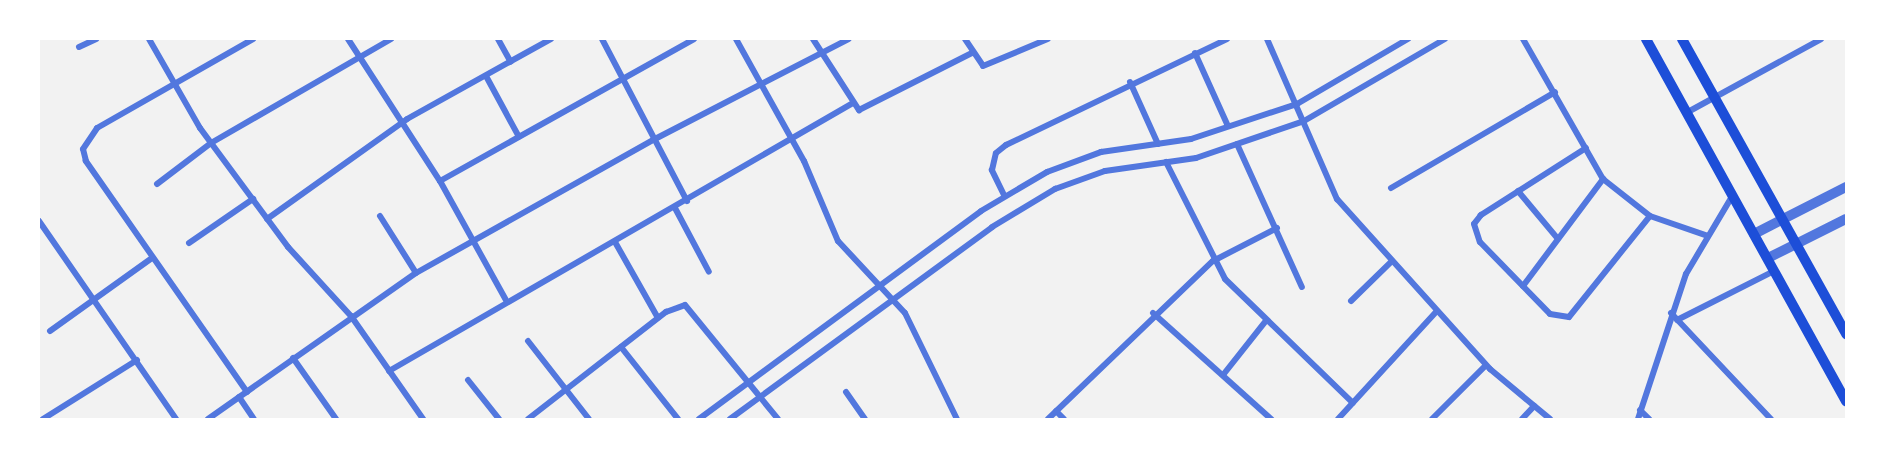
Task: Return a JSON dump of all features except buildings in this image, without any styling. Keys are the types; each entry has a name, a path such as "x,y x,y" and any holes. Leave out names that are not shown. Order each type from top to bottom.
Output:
{"main road":[{"path":"1646,39 1846,400"},
{"path":"1682,39 1846,334"}],"street":[{"path":"79,47 96,39"},
{"path":"148,39 172,83 211,143 267,219 351,316 423,419"},
{"path":"247,392 152,258 83,149 97,129 172,83 253,39"},
{"path":"348,39 358,59 440,181 475,240 507,302"},
{"path":"158,184 211,143 391,39"},
{"path":"498,39 511,62"},
{"path":"267,219 403,123 551,39"},
{"path":"602,39 687,201"},
{"path":"440,181 694,39"},
{"path":"736,39 793,141 838,241 876,288 892,300 913,325 957,419"},
{"path":"813,39 851,102 866,109 972,53"},
{"path":"208,419 351,316 416,273 653,140 849,39"},
{"path":"965,39 972,53 983,66 1048,39"},
{"path":"1004,195 992,170 996,153 1130,82 1227,39"},
{"path":"1267,39 1337,199 1391,262 1486,365 1550,419"},
{"path":"699,419 750,379 1004,195 1073,160 1158,144 1297,104 1408,39"},
{"path":"730,419 761,394 1014,212 1055,189 1105,171 1166,162 1237,144 1304,121 1444,39"},
{"path":"1523,39 1603,179 1650,216 1708,236"},
{"path":"1685,113 1821,39"},
{"path":"1196,53 1227,126"},
{"path":"486,76 519,137"},
{"path":"1130,82 1158,144"},
{"path":"1391,188 1555,92"},
{"path":"389,371 793,141 851,102"},
{"path":"1237,144 1302,287"},
{"path":"1586,148 1480,215 1474,233 1550,314 1569,317 1650,216"},
{"path":"1166,162 1213,261 1265,322 1353,403"},
{"path":"1523,286 1603,179"},
{"path":"1754,234 1846,187"},
{"path":"1518,191 1558,239"},
{"path":"1638,419 1671,313 1708,236 1733,195"},
{"path":"189,243 252,199"},
{"path":"675,208 709,272"},
{"path":"380,216 416,273"},
{"path":"1768,258 1846,219"},
{"path":"39,221 96,299 176,419"},
{"path":"1048,419 1153,313 1213,261 1277,228"},
{"path":"615,242 658,318"},
{"path":"50,331 152,258"},
{"path":"1351,301 1391,262"},
{"path":"1677,320 1774,271"},
{"path":"528,419 658,318 685,305 693,309 750,379 778,419"},
{"path":"1338,419 1436,312"},
{"path":"1153,313 1271,419"},
{"path":"1671,313 1770,419"},
{"path":"1223,375 1265,322"},
{"path":"528,341 590,419"},
{"path":"621,347 678,419"},
{"path":"293,358 336,419"},
{"path":"43,419 137,360"},
{"path":"1432,419 1486,365"},
{"path":"468,380 498,419"},
{"path":"846,393 865,419"},
{"path":"239,397 254,419"},
{"path":"1522,419 1534,406"},
{"path":"1640,410 1649,419"},
{"path":"1056,411 1064,419"}]}
